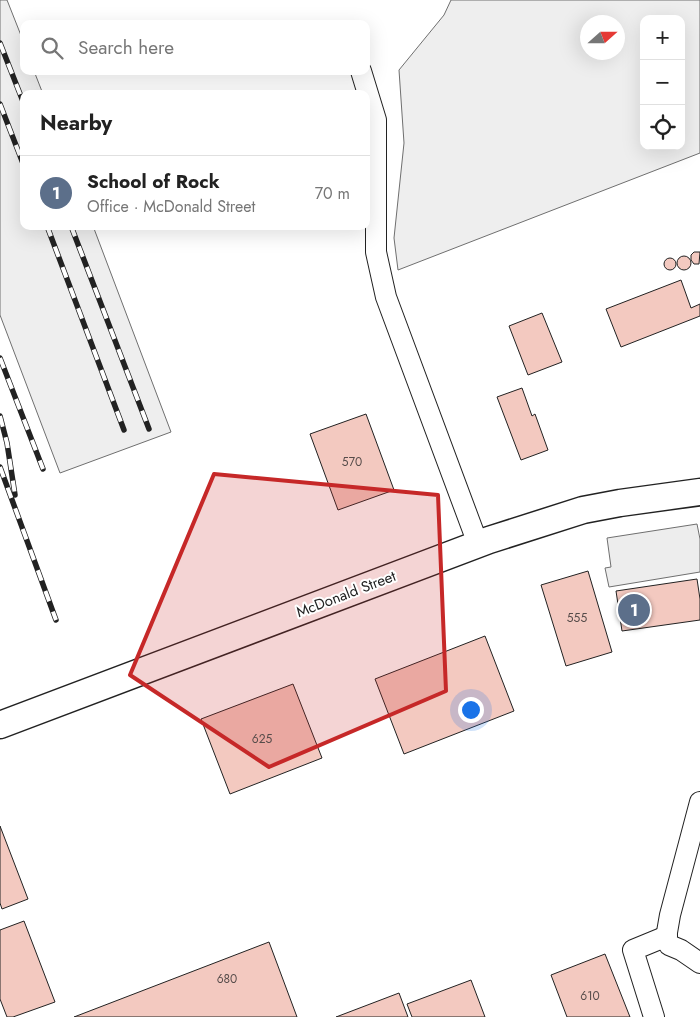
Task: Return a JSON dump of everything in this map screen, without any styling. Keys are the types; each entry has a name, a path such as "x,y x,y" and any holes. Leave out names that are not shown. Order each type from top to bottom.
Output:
{"main road":[{"name":"McDonald Street","path":"0,725 478,544 583,510 700,492"}],"lane":[{"path":"362,75 367,90"},
{"path":"370,100 376,120 376,252 386,297 478,544"},
{"path":"700,802 670,915 667,936 668,944 700,963"},
{"path":"654,1017 633,950 667,936"}],"highlighted area":[{"path":"214,474 438,495 446,691 269,767 130,675"}],"shaded area":[{"path":"0,0 7,0 20,33 20,75 36,75 41,90 20,90 20,230 95,230 171,432 60,473 0,315"},
{"path":"451,0 700,0 700,153 398,270 394,238 404,143 399,70 444,15"},
{"path":"697,524 700,539 700,572 609,587 605,568 611,567 607,538"}],"building":[{"path":"694,252 700,252 699,264 694,264 691,260 691,255"},
{"path":"684,256 689,258 691,263 689,268 684,270 679,268 677,263 679,258"},
{"path":"672,258 675,259 675,269 668,270 665,269 664,262 665,259"},
{"path":"681,280 691,308 700,304 700,316 621,347 606,309"},
{"path":"542,313 562,362 528,375 509,326"},
{"path":"522,388 532,416 535,414 548,450 521,460 497,397"},
{"path":"366,414 394,490 338,510 310,434"},
{"path":"588,571 612,652 566,666 541,585"},
{"path":"697,579 700,599 700,620 622,631 616,591"},
{"path":"485,636 514,711 404,754 375,679"},
{"path":"293,684 322,758 230,794 201,719"},
{"path":"0,826 28,899 2,909 0,903"},
{"path":"24,921 55,1002 13,1017 7,1017 0,999 0,930"},
{"path":"269,942 297,1017 74,1017"},
{"path":"605,954 630,1017 567,1017 551,975"},
{"path":"471,980 485,1017 412,1017 407,1004"},
{"path":"399,993 408,1017 336,1017"}],"railway":[{"path":"0,43 20,94"},
{"path":"0,104 20,156"},
{"path":"49,230 124,430"},
{"path":"73,230 149,429"},
{"path":"0,358 43,469"},
{"path":"0,416 7,443 15,495"},
{"path":"0,467 56,620"}],"place":[{"name":"School of Rock","path":"634,610"}]}
